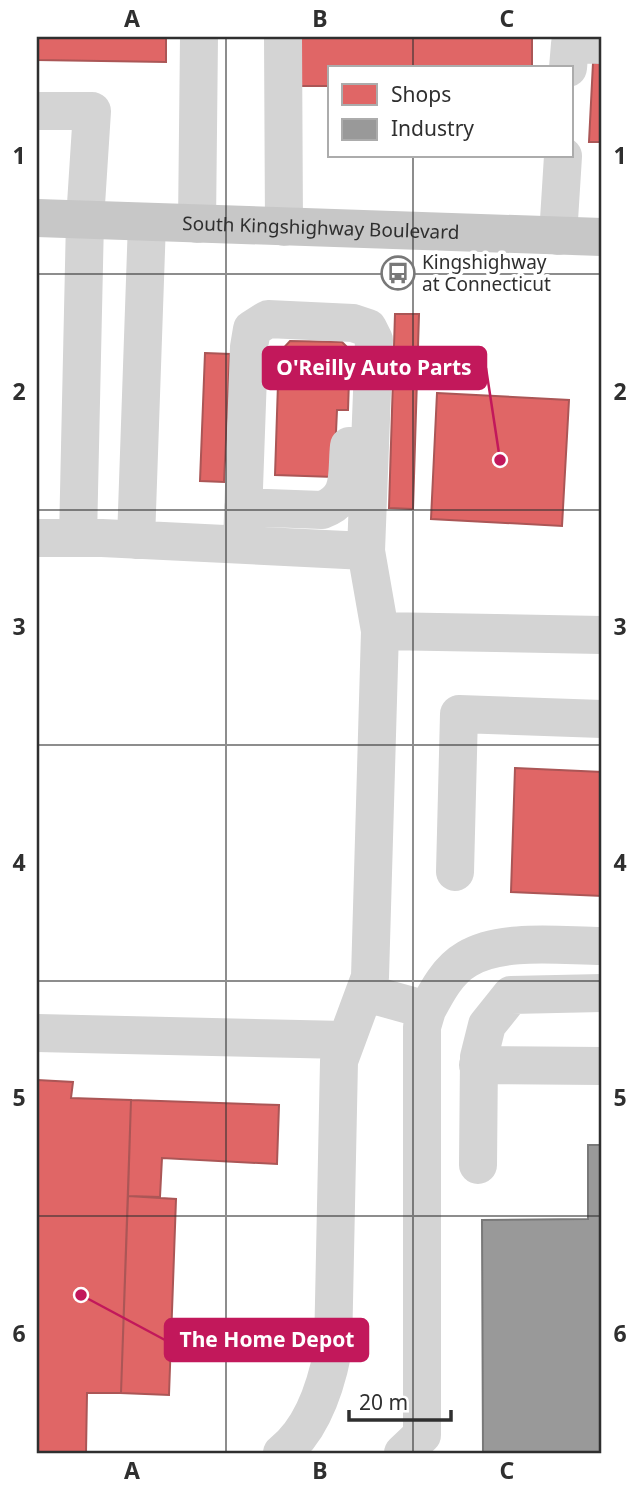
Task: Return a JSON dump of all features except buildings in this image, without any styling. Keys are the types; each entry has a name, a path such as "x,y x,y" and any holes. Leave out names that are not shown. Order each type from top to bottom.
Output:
{"main road":[{"name":"South Kingshighway Boulevard","path":"37,218 602,237"}],"street":[{"path":"197,224 199,37"},
{"path":"283,37 284,227"},
{"path":"568,66 570,44 602,45"},
{"path":"37,111 92,111 85,220 78,538"},
{"path":"558,236 563,158"},
{"path":"136,540 147,222"},
{"path":"242,526 252,328 268,319 353,323 368,328 374,340 366,551 380,631 370,977 339,1061 333,1350 314,1412 291,1447 282,1453"},
{"path":"37,538 136,540 242,526 332,506 339,500 346,484 351,429 372,394"},
{"path":"242,526 366,551"},
{"path":"380,631 602,635"},
{"path":"455,872 459,714 602,719"},
{"path":"403,1453 422,1435 422,1027 427,1010 441,983 466,959 493,949 520,946 602,946"},
{"path":"366,993 427,1010"},
{"path":"478,1165 478,1065 487,1025 511,995 602,993"},
{"path":"37,1033 345,1040"},
{"path":"478,1065 602,1066"}],"place":[{"name":"Kingshighway at Connecticut","path":"398,273"},
{"name":"O'Reilly Auto Parts","path":"500,460"},
{"name":"The Home Depot","path":"81,1295"}]}
